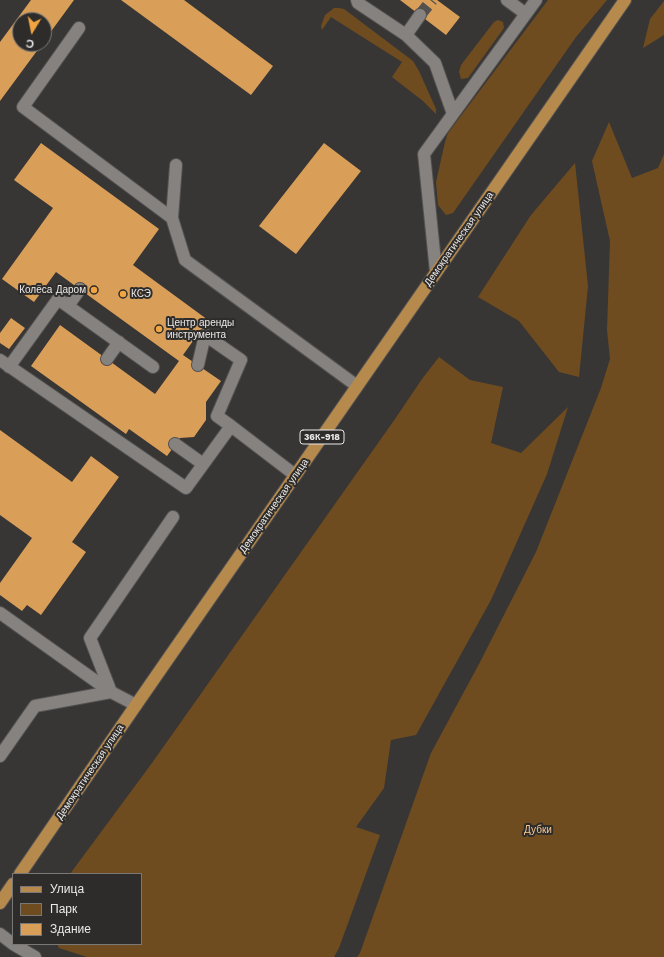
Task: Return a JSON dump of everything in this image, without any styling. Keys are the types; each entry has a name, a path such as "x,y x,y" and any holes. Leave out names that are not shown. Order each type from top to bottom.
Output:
{"main road":[{"name":"Демократическая улица","path":"21,873 625,0"},
{"path":"0,903 12,885"}],"lane":[{"path":"357,0 358,3 406,35 435,63 453,114"},
{"path":"507,0 526,14"},
{"path":"436,272 424,154 536,0"},
{"path":"406,35 420,15"},
{"path":"79,28 23,106 172,218"},
{"path":"176,165 172,218 185,260 357,386"},
{"path":"68,306 80,289"},
{"path":"153,367 58,299 4,363 186,488 231,426"},
{"path":"198,365 205,335 241,360 217,416 295,475"},
{"path":"107,359 119,342"},
{"path":"175,444 203,464"},
{"path":"111,692 90,638 173,517"},
{"path":"0,613 111,692 136,705"},
{"path":"0,756 35,706 111,692"},
{"path":"0,934 12,943"},
{"path":"15,945 35,957"}],"green space":[{"path":"548,0 607,0 576,37 453,213 446,215 438,205 436,182 448,133"},
{"path":"664,1 664,35 643,48 650,19"},
{"path":"334,8 344,9 413,61 436,109 436,114 423,101 392,77 402,62 331,17 322,30 321,26 325,15"},
{"path":"498,20 503,22 504,28 468,78 461,79 459,72 461,65 494,22"},
{"name":"Дубки","path":"609,122 632,178 658,168 664,154 664,957 357,957 360,953 431,753 479,664 536,552 601,388 610,359 607,330 610,241 592,161"},
{"path":"575,163 588,286 579,377 559,372 519,321 478,297 531,215"},
{"path":"439,357 470,380 503,387 491,443 521,453 568,407 547,474 491,600 416,735 391,740 384,788 356,827 380,835 339,948 334,957 87,957 59,948 58,945 142,945 142,873 71,873 152,763"}],"building":[{"path":"31,0 74,0 52,30 52,12 22,12"},
{"path":"121,0 184,0 273,66 251,95"},
{"path":"400,0 437,0 460,17 446,35"},
{"path":"12,26 12,52 36,52 0,101 0,42"},
{"path":"41,143 159,229 133,265 208,320 183,355 221,381 206,402 206,420 194,437 180,438 167,456 129,429 126,434 31,366 60,325 155,394 179,361 56,272 34,302 2,279 53,208 14,180"},
{"path":"324,143 361,171 296,254 259,226"},
{"path":"11,318 25,328 9,349 0,343 0,333"},
{"path":"0,430 72,482 91,456 119,477 72,542 86,552 41,615 27,605 22,611 0,595 0,583 32,538 0,515"}],"tunnel":[{"path":"420,15 432,0"}],"place":[{"name":"Колёса Даром","path":"94,290"},
{"name":"КСЭ","path":"123,294"},
{"name":"Центр аренды инструмента","path":"159,329"}]}
